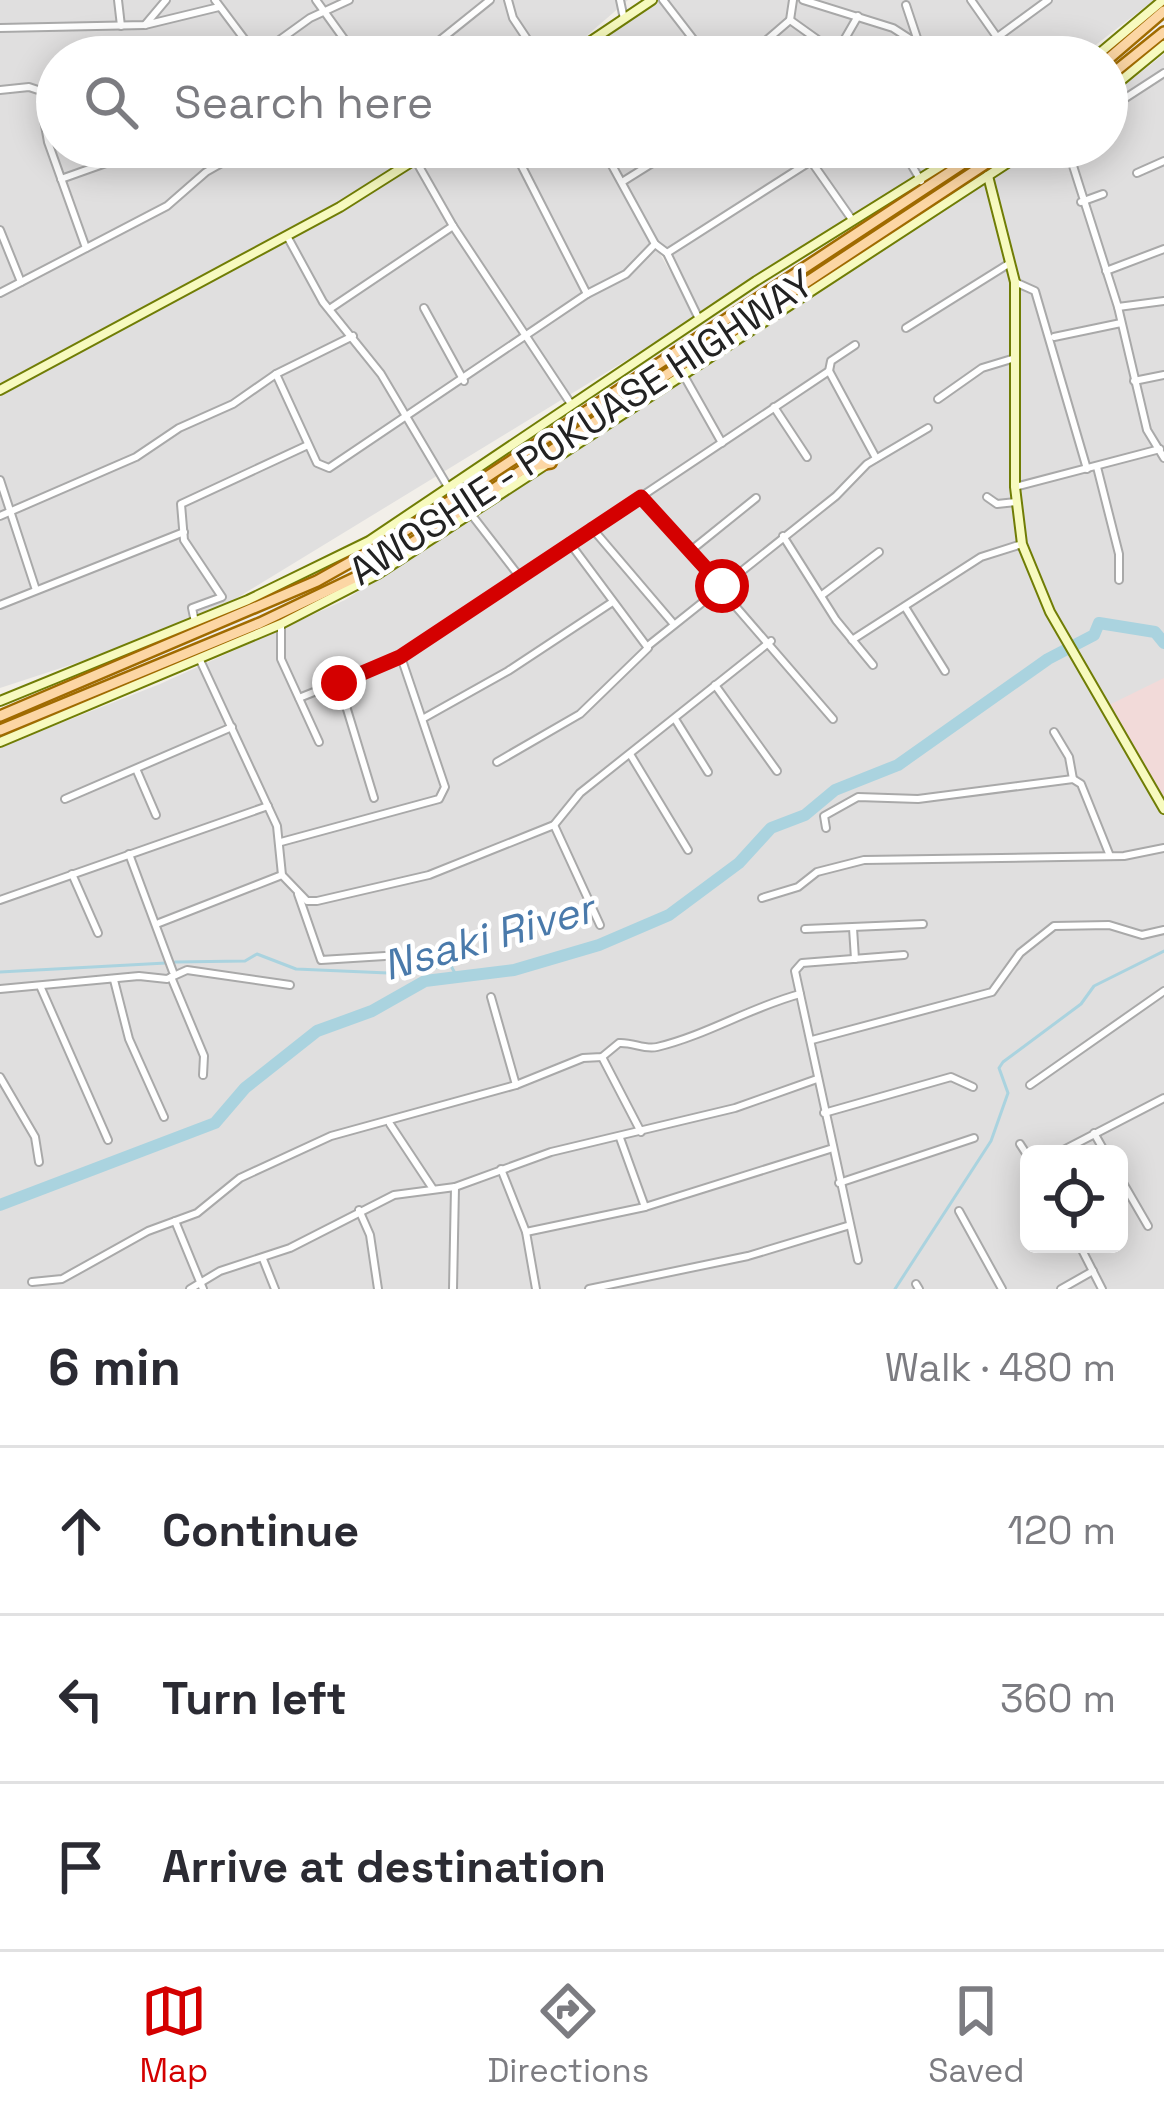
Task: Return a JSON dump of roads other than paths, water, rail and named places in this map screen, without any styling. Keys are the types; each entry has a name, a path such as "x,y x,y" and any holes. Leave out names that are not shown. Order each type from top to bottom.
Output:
{"main road":[{"path":"1128,42 1164,11"},
{"path":"1128,61 1164,32"},
{"name":"AWOSHIE - POKUASE HIGHWAY","path":"0,716 316,581 397,536 856,225 952,168"},
{"name":"AWOSHIE - POKUASE HIGHWAY","path":"0,730 229,635 371,569 979,168"},
{"path":"856,225 868,212"},
{"path":"524,467 551,463"},
{"path":"228,620 229,635"}],"street":[{"path":"118,0 121,26"},
{"path":"145,25 166,0"},
{"path":"316,0 343,36"},
{"path":"285,36 349,0"},
{"path":"445,36 490,0"},
{"path":"508,0 528,36"},
{"path":"620,0 624,20"},
{"path":"599,36 652,0"},
{"path":"663,0 690,36"},
{"path":"771,36 790,20 794,0"},
{"path":"803,0 906,36"},
{"path":"971,0 999,36 1048,0"},
{"path":"1120,36 1162,0"},
{"path":"0,28 145,25 217,3 241,36"},
{"path":"906,5 916,36"},
{"path":"846,36 858,16"},
{"path":"790,20 809,36"},
{"path":"1128,75 1164,45"},
{"path":"1128,96 1164,73"},
{"path":"0,90 36,89"},
{"path":"1137,173 1164,161"},
{"path":"58,168 86,248"},
{"path":"61,179 92,168"},
{"path":"0,293 167,206 213,168"},
{"path":"0,390 404,168"},
{"path":"418,168 571,404"},
{"path":"523,168 587,294"},
{"path":"614,168 655,244 667,253 699,319"},
{"path":"622,182 644,168"},
{"path":"667,253 800,168"},
{"path":"0,701 195,622 369,541 699,319 856,225 816,168"},
{"path":"913,168 921,181"},
{"path":"868,212 940,168"},
{"path":"0,742 281,624 378,574 1000,168"},
{"path":"1015,487 1163,452 1148,430 1118,307 1073,168"},
{"path":"988,176 1015,282 1015,487 1022,544 1034,580 1063,636 1164,809"},
{"path":"1082,202 1103,194"},
{"path":"330,308 452,226"},
{"path":"0,230 21,282"},
{"path":"287,236 330,308 408,417 448,487"},
{"path":"276,374 317,463 329,468 587,294 626,274 655,244"},
{"path":"1106,271 1164,249"},
{"path":"906,328 1013,261"},
{"path":"1015,282 1035,291 1053,338 1087,469"},
{"path":"1118,307 1164,301"},
{"path":"424,308 464,381"},
{"path":"1053,338 1121,323"},
{"path":"0,516 136,457 276,374 353,336"},
{"path":"855,345 831,361 829,371 876,458"},
{"path":"938,399 982,368 1015,358"},
{"path":"299,698 400,657 829,371"},
{"path":"683,374 722,443"},
{"path":"1134,381 1164,375"},
{"path":"774,406 807,457"},
{"path":"497,762 580,714 615,685 672,622 876,458 928,428"},
{"path":"195,622 192,608 222,597 184,532 181,504 308,445"},
{"path":"1097,466 1119,554 1119,580"},
{"path":"0,480 36,591"},
{"path":"641,497 833,719"},
{"path":"987,497 997,504 1016,502"},
{"path":"688,553 756,498"},
{"path":"471,514 519,576"},
{"path":"591,527 672,622"},
{"path":"0,605 184,532"},
{"path":"783,536 872,665"},
{"path":"569,542 611,603 649,645"},
{"path":"852,640 981,557 1022,544"},
{"path":"822,595 879,552"},
{"path":"424,718 508,671 611,603"},
{"path":"904,607 946,671"},
{"path":"281,624 281,658 319,742"},
{"path":"199,658 268,806 281,842 277,854 282,875 307,902 367,892 466,862 554,825 580,793 770,641"},
{"path":"281,842 439,800 445,787 400,657"},
{"path":"339,683 374,798"},
{"path":"715,685 777,771"},
{"path":"675,719 708,772"},
{"path":"65,799 232,727"},
{"path":"1054,732 1069,757 1072,779"},
{"path":"630,754 688,850"},
{"path":"140,768 136,778 156,815"},
{"path":"826,828 824,816 858,797 917,799 1072,779 1081,784 1110,856"},
{"path":"0,901 268,806"},
{"path":"554,825 600,925"},
{"path":"762,898 799,887 817,872 864,860 1110,856 1164,848"},
{"path":"129,854 159,923 172,975 204,1056 203,1075"},
{"path":"72,874 98,933"},
{"path":"159,923 282,875"},
{"path":"298,893 321,960 385,956"},
{"path":"805,929 923,924"},
{"path":"811,1041 992,992 1020,953 1054,926 1109,925 1142,935 1164,930"},
{"path":"853,928 855,959"},
{"path":"858,1260 830,1149 795,971 802,963 904,955"},
{"path":"0,989 236,973 290,985"},
{"path":"114,980 129,1039 164,1117"},
{"path":"40,988 108,1140"},
{"path":"1030,1085 1164,991"},
{"path":"32,1282 62,1279 197,1213 240,1178 317,1141 516,1085 583,1058 602,1057 619,1043 658,1047 699,1036 770,1002 800,994"},
{"path":"491,997 516,1085"},
{"path":"602,1057 641,1132"},
{"path":"0,1077 35,1137 39,1162"},
{"path":"824,1113 951,1077 973,1088"},
{"path":"190,1289 202,1286 220,1271 263,1258 394,1195 455,1187 501,1169 817,1079"},
{"path":"1073,1145 1164,1098"},
{"path":"390,1124 433,1190"},
{"path":"1094,1133 1101,1145"},
{"path":"620,1138 645,1207"},
{"path":"839,1183 974,1138"},
{"path":"526,1232 645,1207 830,1149"},
{"path":"501,1169 526,1232 536,1289"},
{"path":"453,1289 455,1187"},
{"path":"1128,1192 1148,1226"},
{"path":"359,1210 370,1235 378,1289"},
{"path":"958,1211 1002,1289"},
{"path":"175,1221 202,1286"},
{"path":"589,1289 748,1256 848,1226"},
{"path":"1084,1253 1102,1289"},
{"path":"263,1258 275,1289"},
{"path":"1061,1289 1093,1271"}],"waterway":[{"name":"Nsaki River","path":"0,1205 215,1123 245,1088 317,1031 372,1011 425,981 514,970 599,945 669,915 739,863 771,828 805,815 835,790 898,765 1048,659 1094,635 1099,623 1155,632 1164,643"},
{"path":"895,1289 991,1141 1008,1093 999,1068 1003,1062 1081,1004 1094,986 1164,951"},
{"path":"175,962 245,961 257,954 296,969 388,973 451,966 456,975"},
{"path":"0,972 166,963"}]}
